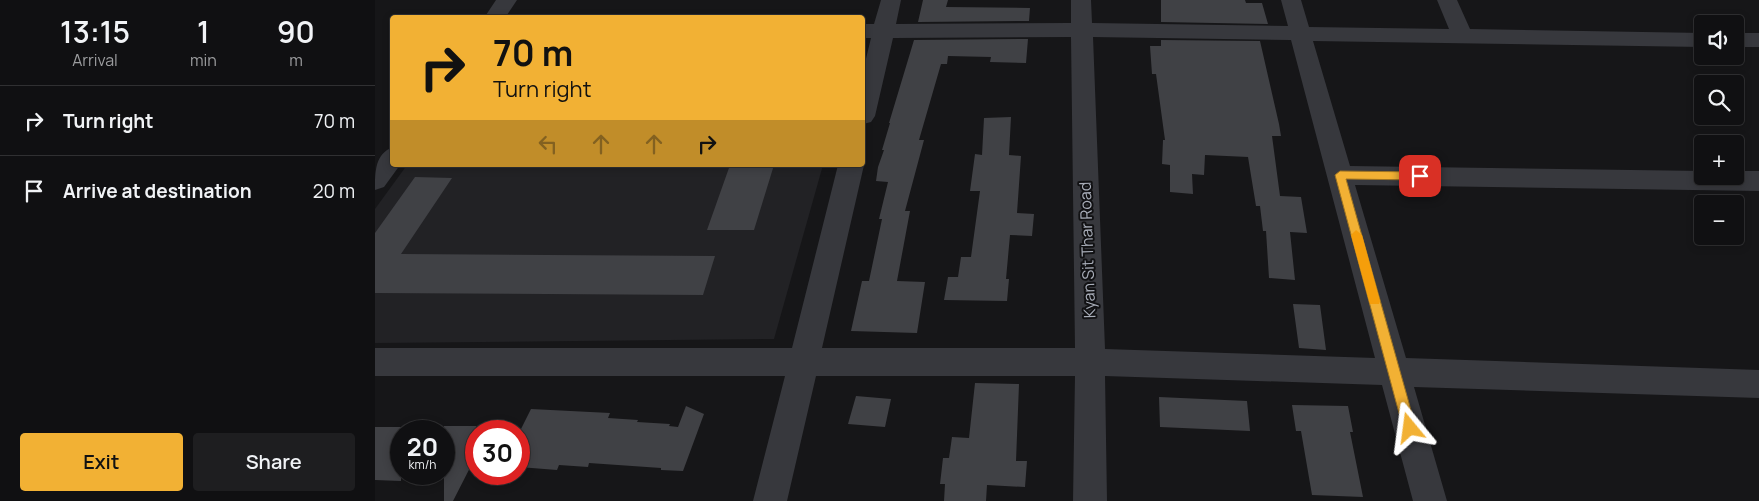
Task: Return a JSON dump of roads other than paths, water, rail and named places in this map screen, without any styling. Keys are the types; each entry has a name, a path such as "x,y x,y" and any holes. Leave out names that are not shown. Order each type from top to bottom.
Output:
{"street":[{"path":"496,15 507,0"},
{"path":"865,99 873,31 891,0"},
{"name":"Kyan Sit Thar Road","path":"1081,0 1091,362 1090,501"},
{"path":"1291,0 1430,501"},
{"path":"1447,0 1463,36"},
{"path":"873,31 1081,30 1694,40"},
{"path":"1744,40 1759,40"},
{"path":"769,501 851,167"},
{"path":"1340,175 1759,181"},
{"path":"375,362 1091,362 1759,384"}]}
